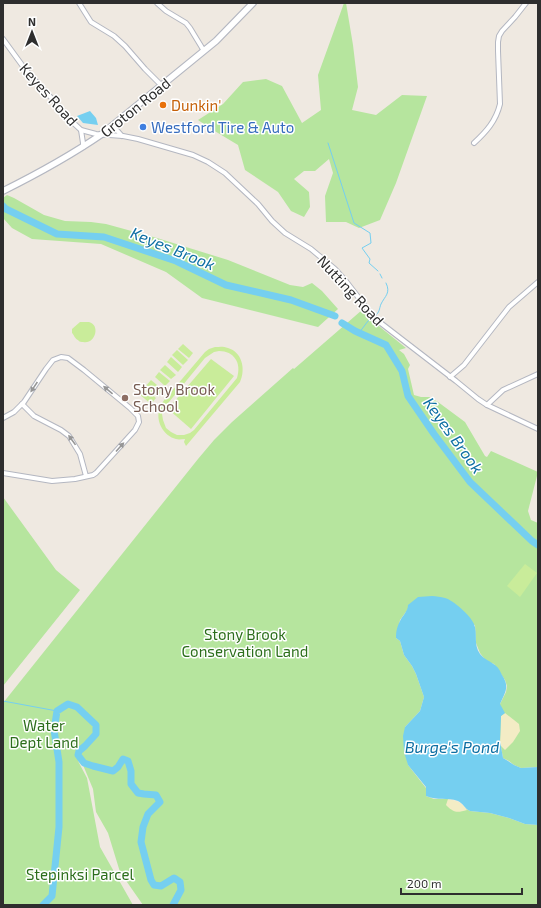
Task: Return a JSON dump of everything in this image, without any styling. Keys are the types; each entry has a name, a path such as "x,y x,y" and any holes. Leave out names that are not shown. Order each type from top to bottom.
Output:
{"main road":[{"name":"Groton Road","path":"3,191 83,148 113,126 216,41 253,3"}],"street":[{"path":"79,3 91,22 114,36 162,86"},
{"path":"157,3 166,11 186,23 204,51"},
{"path":"474,143 485,133 492,123 498,112 500,104 498,51 499,36 526,3"},
{"name":"Keyes Road","path":"3,39 31,76 68,118 81,130 102,134"},
{"path":"113,126 123,136"},
{"name":"Keyes Road","path":"81,130 83,148"},
{"name":"Nutting Road","path":"102,134 138,139 193,155 208,162 225,173 258,204 272,221 285,233 311,249 335,269 372,315 382,324 487,405 538,429"},
{"path":"450,377 464,365 509,307 538,282"},
{"path":"3,418 14,412 22,404 53,360 61,357 68,358 130,408 138,416 139,422 135,430 93,475 75,480 52,482 3,473"},
{"path":"487,405 503,390 538,374"},
{"path":"22,404 34,416 61,430 69,436 80,454 86,476"}],"green space":[{"path":"344,3 346,3 353,45 358,87 352,110 376,115 402,95 427,96 396,183 380,220 359,228 346,222 326,222 325,196 333,173 329,159 315,171 304,171 294,179 309,192 310,207 304,217 291,211 278,192 245,170 238,145 198,120 223,104 243,82 266,79 282,86 302,123 321,110 318,75"},
{"name":"Keyes Brook","path":"7,195 44,215 65,221 106,224 157,238 228,260 290,285 303,287 312,283 322,291 338,309 318,327 202,298 166,272 101,244 32,239 12,228 3,218 3,198"},
{"name":"Stony Brook Conservation Land","path":"362,310 406,348 399,350 404,354 410,365 408,369 414,395 429,397 465,422 485,456 487,457 491,451 538,472 528,511 531,520 538,523 538,767 521,768 503,758 500,741 500,704 506,692 507,686 505,680 494,664 486,661 480,653 476,643 475,625 408,609 400,620 396,638 400,641 404,655 416,674 424,697 420,711 405,727 408,765 426,788 426,796 434,799 448,799 470,811 490,813 525,824 538,825 538,905 143,905 120,872 108,833 96,812 93,789 83,765 78,761 87,778 100,847 133,905 3,905 3,703 214,440 293,368 294,369"},
{"path":"80,322 89,322 95,327 95,334 91,341 80,342 72,333 72,329"},
{"path":"183,344 193,353 189,358 178,349"},
{"path":"224,347 237,353 242,362 242,377 240,382 186,446 184,442 185,439 176,439 168,435 162,428 158,415 159,409 165,399 209,349","holes":["214,352 229,353 236,359 238,367 237,378 194,430 184,435 177,435 171,432 166,428 163,420 162,414 164,408 205,358"]},
{"path":"177,350 188,360 183,365 172,355"},
{"path":"171,357 182,367 178,372 167,362"},
{"path":"211,359 234,376 191,429 168,409"},
{"path":"165,365 176,375 171,379 160,370"},
{"path":"159,372 170,381 165,386 155,377"},
{"path":"151,380 163,390 157,397 145,387"},
{"path":"144,388 156,398 151,404 139,394"},
{"path":"3,497 56,570 80,590 3,686"},
{"path":"525,564 537,573 520,597 507,586"}],"sand":[{"path":"505,713 519,724 520,731 513,742 505,750 500,745 501,716"},
{"path":"448,799 459,802 467,810 458,812 451,810 446,805"}],"water":[{"path":"90,111 96,118 98,125 83,123 77,116"},
{"name":"Burge's Pond","path":"432,596 448,599 466,613 474,624 477,646 480,654 498,667 506,683 506,690 500,704 505,713 501,716 500,741 503,758 521,768 538,767 538,825 525,824 490,813 470,811 458,801 426,796 426,787 408,765 404,752 403,736 405,727 420,711 424,697 416,674 404,655 400,641 396,638 396,631 408,605 418,597"}],"waterway":[{"path":"328,143 354,223 370,233 371,243 362,248 370,259 369,263 378,271"},
{"name":"Keyes Brook","path":"3,206 6,209 57,234 104,237 176,261 226,285 291,300 335,316"},
{"path":"380,274 382,278"},
{"path":"375,316 379,312 381,304 388,292 386,283"},
{"path":"359,333 372,318"},
{"name":"Keyes Brook","path":"342,323 355,331 386,345 402,371 408,396 470,482 538,545"},
{"path":"3,701 57,711"},
{"path":"43,905 52,896 59,827 59,762 54,730 57,711 68,704 77,707 96,725 96,734 79,751 78,755 84,763 113,771 118,767 123,759 128,761 131,771 131,784 138,793 156,795 160,802 148,814 143,827 141,842 151,880 154,885 161,886 174,878 180,882 181,890 173,905"}],"place":[{"name":"Dunkin'","path":"163,105"},
{"name":"Westford Tire & Auto","path":"143,127"},
{"name":"Stony Brook School","path":"125,398"}],"park label":[{"name":"Water Dept Land","path":"44,734"},
{"name":"Stepinksi Parcel","path":"80,874"}]}
